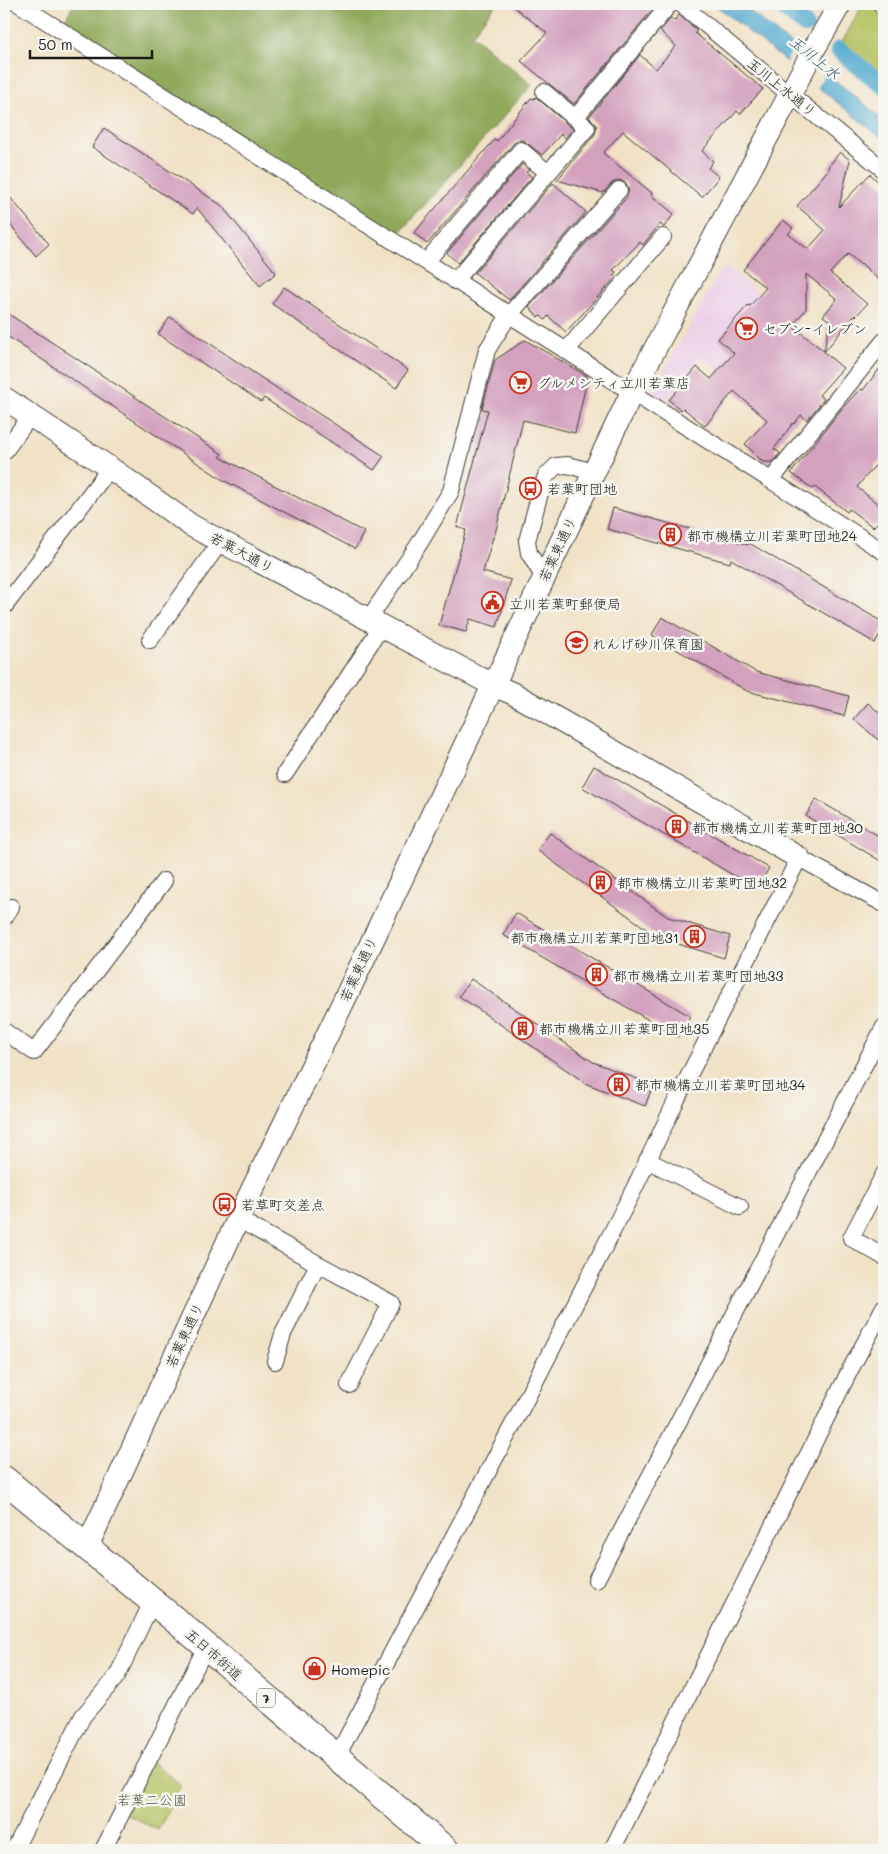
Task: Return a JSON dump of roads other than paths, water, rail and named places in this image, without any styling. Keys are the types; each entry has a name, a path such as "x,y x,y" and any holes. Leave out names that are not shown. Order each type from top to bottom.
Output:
{"main road":[{"name":"五日市街道","path":"4,1479 206,1647 336,1758 435,1847"}],"street":[{"path":"20,4 509,316 884,552"},
{"path":"576,117 670,4"},
{"name":"玉川上水通り","path":"681,4 795,86 884,170"},
{"name":"若葉東通り","path":"87,1547 238,1218 354,979 632,392 814,49 840,4"},
{"path":"880,4 884,7"},
{"path":"455,281 587,128 544,92"},
{"path":"426,262 521,150 548,173"},
{"path":"285,774 451,491 487,350 509,316 619,190"},
{"path":"566,351 663,237"},
{"path":"771,480 884,341"},
{"name":"若葉大通り","path":"4,398 110,468 192,526 493,685 514,694 799,858"},
{"path":"4,452 31,416"},
{"path":"544,578 529,553 527,540 546,476 556,466 568,465 593,472"},
{"path":"4,607 110,468"},
{"path":"150,640 221,541"},
{"path":"336,1758 518,1415 634,1189 799,858 884,904"},
{"path":"4,1031 34,1052 164,881"},
{"path":"596,1580 884,1027"},
{"path":"647,1160 740,1207"},
{"path":"884,1174 851,1238 884,1257"},
{"path":"238,1218 391,1303 349,1385"},
{"path":"275,1361 283,1334 318,1264"},
{"path":"612,1850 850,1370 884,1307"},
{"path":"14,1850 83,1716 117,1676 152,1602"},
{"path":"103,1850 206,1647"}],"water":[{"path":"714,4 741,4 884,120 884,140"}],"waterway":[{"path":"779,4 805,25"},
{"path":"839,50 884,86"}],"place":[{"name":"セブン-イレブン","path":"747,328"},
{"name":"グルメシティ立川若葉店","path":"521,382"},
{"name":"若葉町団地","path":"531,488"},
{"name":"都市機構立川若葉町団地24","path":"671,535"},
{"name":"立川若葉町郵便局","path":"493,603"},
{"name":"れんげ砂川保育園","path":"576,643"},
{"name":"都市機構立川若葉町団地30","path":"676,827"},
{"name":"都市機構立川若葉町団地32","path":"601,882"},
{"name":"都市機構立川若葉町団地31","path":"695,937"},
{"name":"都市機構立川若葉町団地33","path":"597,975"},
{"name":"都市機構立川若葉町団地35","path":"523,1028"},
{"name":"都市機構立川若葉町団地34","path":"619,1084"},
{"name":"若草町交差点","path":"225,1204"},
{"name":"Homepic","path":"315,1669"}],"water label":[{"name":"玉川上水","path":"815,57"}],"park label":[{"name":"若葉二公園","path":"152,1799"}]}
